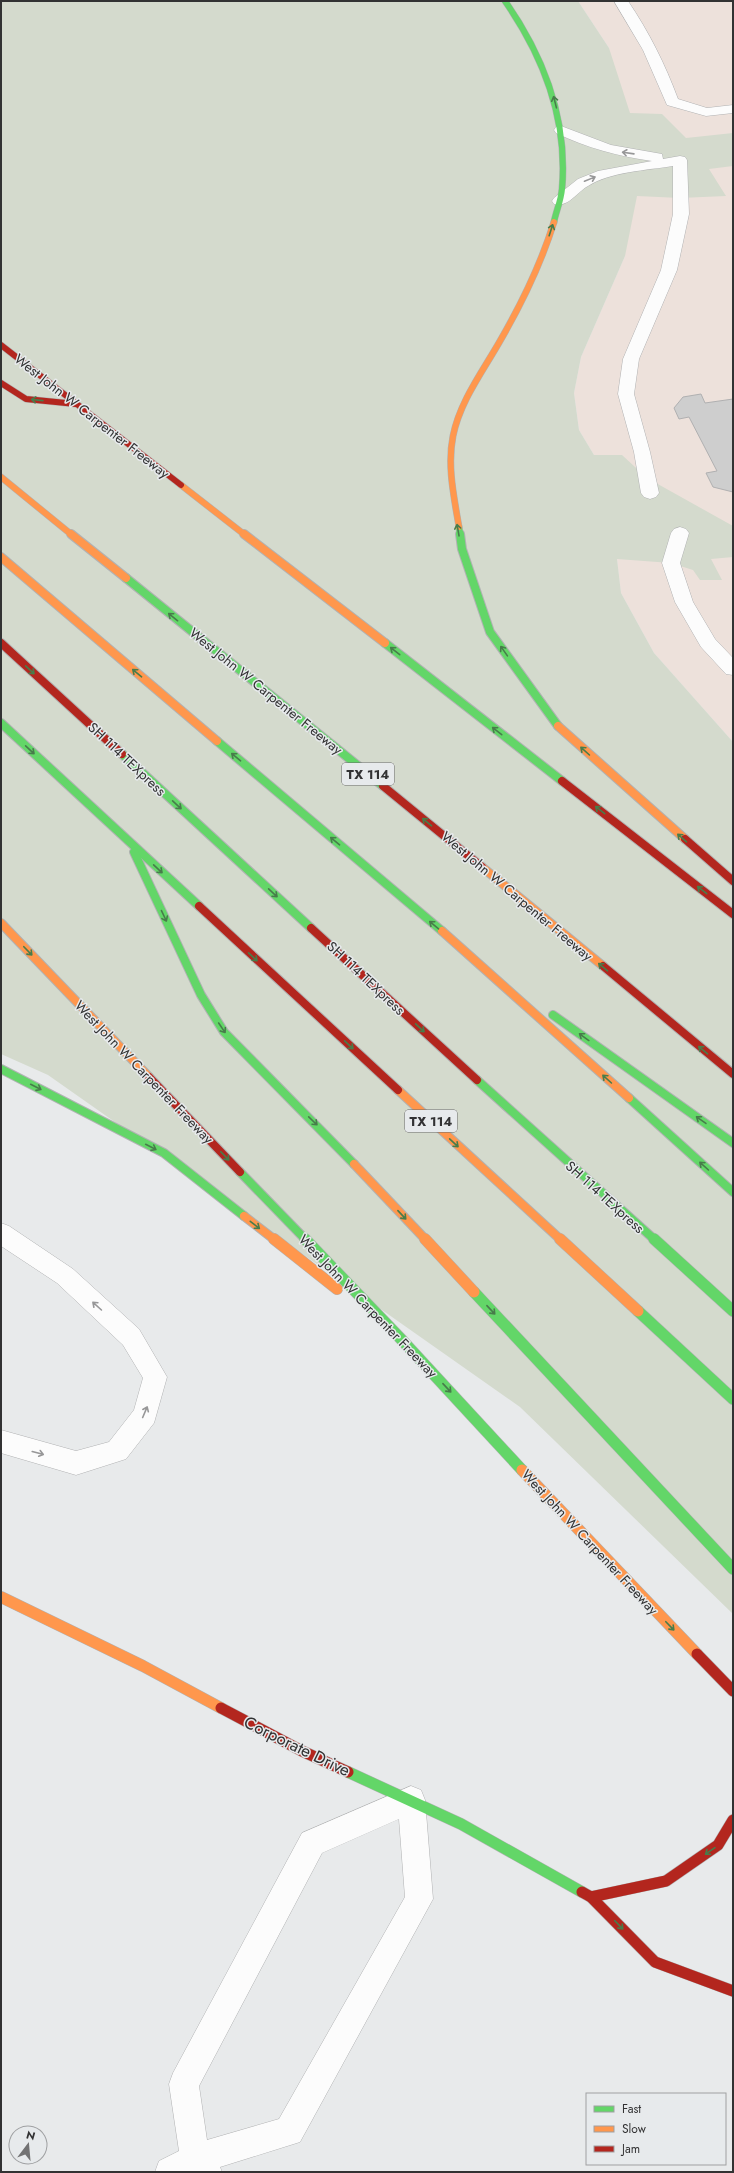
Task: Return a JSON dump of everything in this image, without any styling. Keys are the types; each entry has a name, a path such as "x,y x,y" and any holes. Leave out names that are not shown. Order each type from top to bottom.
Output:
{"main road":[{"path":"505,1 518,18 540,56 550,81 561,130 562,190 551,231 526,293 491,358 467,395 453,436 450,474 462,549 490,632 559,728 733,881"},
{"name":"West John W Carpenter Freeway","path":"1,345 733,914"},
{"path":"1,383 26,399 76,404"},
{"name":"West John W Carpenter Freeway","path":"1,477 412,809 733,1074"},
{"path":"1,557 464,950 733,1192"},
{"name":"SH 114 TEXpress","path":"1,643 541,1139 733,1311"},
{"name":"TX 114","path":"1,723 733,1399"},
{"path":"129,842 201,995 224,1032 337,1144 733,1569"},
{"name":"West John W Carpenter Freeway","path":"1,923 401,1339 586,1538 733,1691"},
{"path":"464,950 733,1143"},
{"path":"1,1069 164,1153 401,1339"},
{"name":"Corporate Drive","path":"1,1597 143,1666 302,1751 461,1824 591,1897 655,1962 733,1991"},
{"path":"591,1897 666,1881 718,1845 733,1820"}],"lane":[{"path":"621,1 640,27 660,68 672,102 706,112 733,109"},
{"path":"561,130 581,141 609,150 680,160"},
{"path":"559,201 583,182 603,174 680,160"},
{"path":"650,493 642,452 626,394 631,359 669,270 681,214 680,160"},
{"path":"680,533 671,563 684,602 708,643 733,669"},
{"path":"1,1233 64,1276 131,1337 155,1377 145,1415 117,1451 76,1463 11,1445 1,1440"},
{"path":"410,1800 419,1898 289,2131 190,2168 184,2084 312,1843 410,1800"}],"shaded area":[{"path":"1,1 578,1 609,48 630,113 662,114 686,138 733,133 733,166 709,169 726,196 680,198 637,196 625,256 581,357 574,393 579,430 594,455 622,455 647,478 733,526 733,557 711,559 722,580 700,580 693,570 671,563 617,559 621,593 654,653 733,742 733,1614 520,1407 48,1075 1,1054"},
{"path":"578,1 733,1 733,742 654,653 621,593 617,559 594,455 579,430 574,393 581,357 625,256 609,48"}],"building":[{"path":"701,394 705,403 733,399 733,492 713,487 706,473 717,471 689,417 679,419 674,408 683,397"}],"traffic: fast":[{"path":"505,1 532,43 543,66 551,89 557,114 563,164 562,189 554,222"},
{"path":"459,527 462,549 490,632 558,726"},
{"path":"126,578 383,786"},
{"path":"385,643 562,781"},
{"path":"1,723 199,906"},
{"path":"217,741 442,931"},
{"path":"122,754 311,928"},
{"path":"134,852 201,995 224,1032 354,1164"},
{"path":"553,1015 733,1143"},
{"path":"1,1069 164,1153 244,1216"},
{"path":"477,1080 733,1311"},
{"path":"629,1098 733,1192"},
{"path":"240,1172 401,1339 522,1470"},
{"path":"474,1292 733,1569"},
{"path":"638,1311 733,1399"},
{"path":"348,1772 461,1824 582,1892"}],"traffic: slow":[{"path":"459,527 451,471 451,448 459,415 510,325 527,291 549,240 554,222"},
{"path":"1,477 126,578"},
{"path":"181,485 385,643"},
{"path":"1,557 217,741"},
{"path":"558,726 685,839"},
{"path":"482,867 603,966"},
{"path":"1,923 149,1077"},
{"path":"442,931 629,1098"},
{"path":"398,1090 638,1311"},
{"path":"354,1164 474,1292"},
{"path":"244,1216 337,1289"},
{"path":"522,1470 697,1654"},
{"path":"1,1597 143,1666 221,1708"}],"traffic: jam":[{"path":"1,345 181,485"},
{"path":"1,383 26,399 76,404"},
{"path":"1,643 122,754"},
{"path":"562,781 733,914"},
{"path":"383,786 482,867"},
{"path":"685,839 733,881"},
{"path":"199,906 398,1090"},
{"path":"311,928 477,1080"},
{"path":"603,966 733,1074"},
{"path":"149,1077 240,1172"},
{"path":"697,1654 733,1691"},
{"path":"221,1708 302,1751 348,1772"},
{"path":"591,1897 666,1881 718,1845 733,1820"},
{"path":"582,1892 591,1897 655,1962 733,1991"}]}
